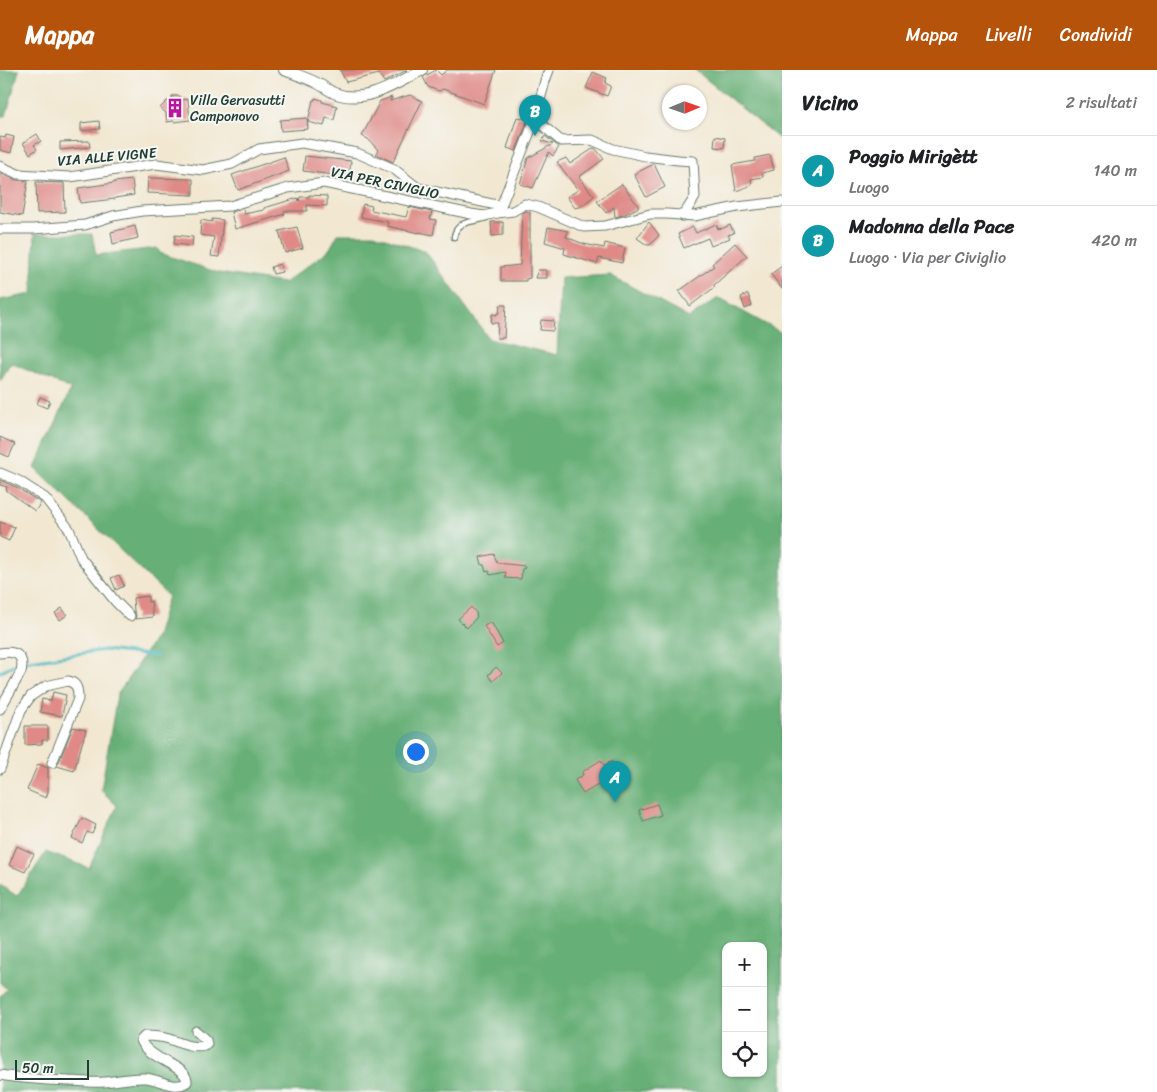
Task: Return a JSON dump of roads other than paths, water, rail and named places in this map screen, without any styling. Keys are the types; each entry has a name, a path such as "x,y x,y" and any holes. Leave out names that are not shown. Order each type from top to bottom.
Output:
{"street":[{"path":"284,70 318,83 334,93 349,96 362,96 379,92 422,70"},
{"path":"499,209 536,118 544,81 549,70"},
{"path":"536,118 561,140 592,140 613,149 644,156 694,161 695,197 683,216"},
{"name":"VIA ALLE VIGNE","path":"0,166 18,174 70,177 156,164 203,170 232,164 259,149 302,143 357,153 394,169 418,188 499,209"},
{"name":"VIA PER CIVIGLIO","path":"0,228 33,229 85,225 113,216 142,211 230,206 288,188 324,183 484,216 499,209 513,211 525,204 538,206 584,227 605,226 650,214 694,216 737,207 782,202"},
{"path":"0,473 45,498 69,529 81,558 115,601 130,616"},
{"path":"0,653 15,653 22,662 21,672 0,709"},
{"path":"0,770 21,710 31,696 46,686 68,681 75,684 78,691 78,699 52,763"},
{"path":"0,1075 24,1079 103,1082 130,1078 148,1078 167,1084 180,1085 187,1082 188,1078 186,1075 178,1068 156,1057 143,1046 141,1040 145,1036 169,1039 198,1048 205,1046 207,1044 206,1040 196,1031"}],"lane":[{"path":"454,237 455,232 463,223 485,219 499,209"}],"waterway":[{"path":"0,672 23,662 104,650 157,656"}],"place":[{"name":"Villa Gervasutti Camponovo","path":"175,108"},
{"name":"Madonna della Pace","path":"535,136"},
{"name":"Poggio Mirigètt","path":"615,802"}]}
